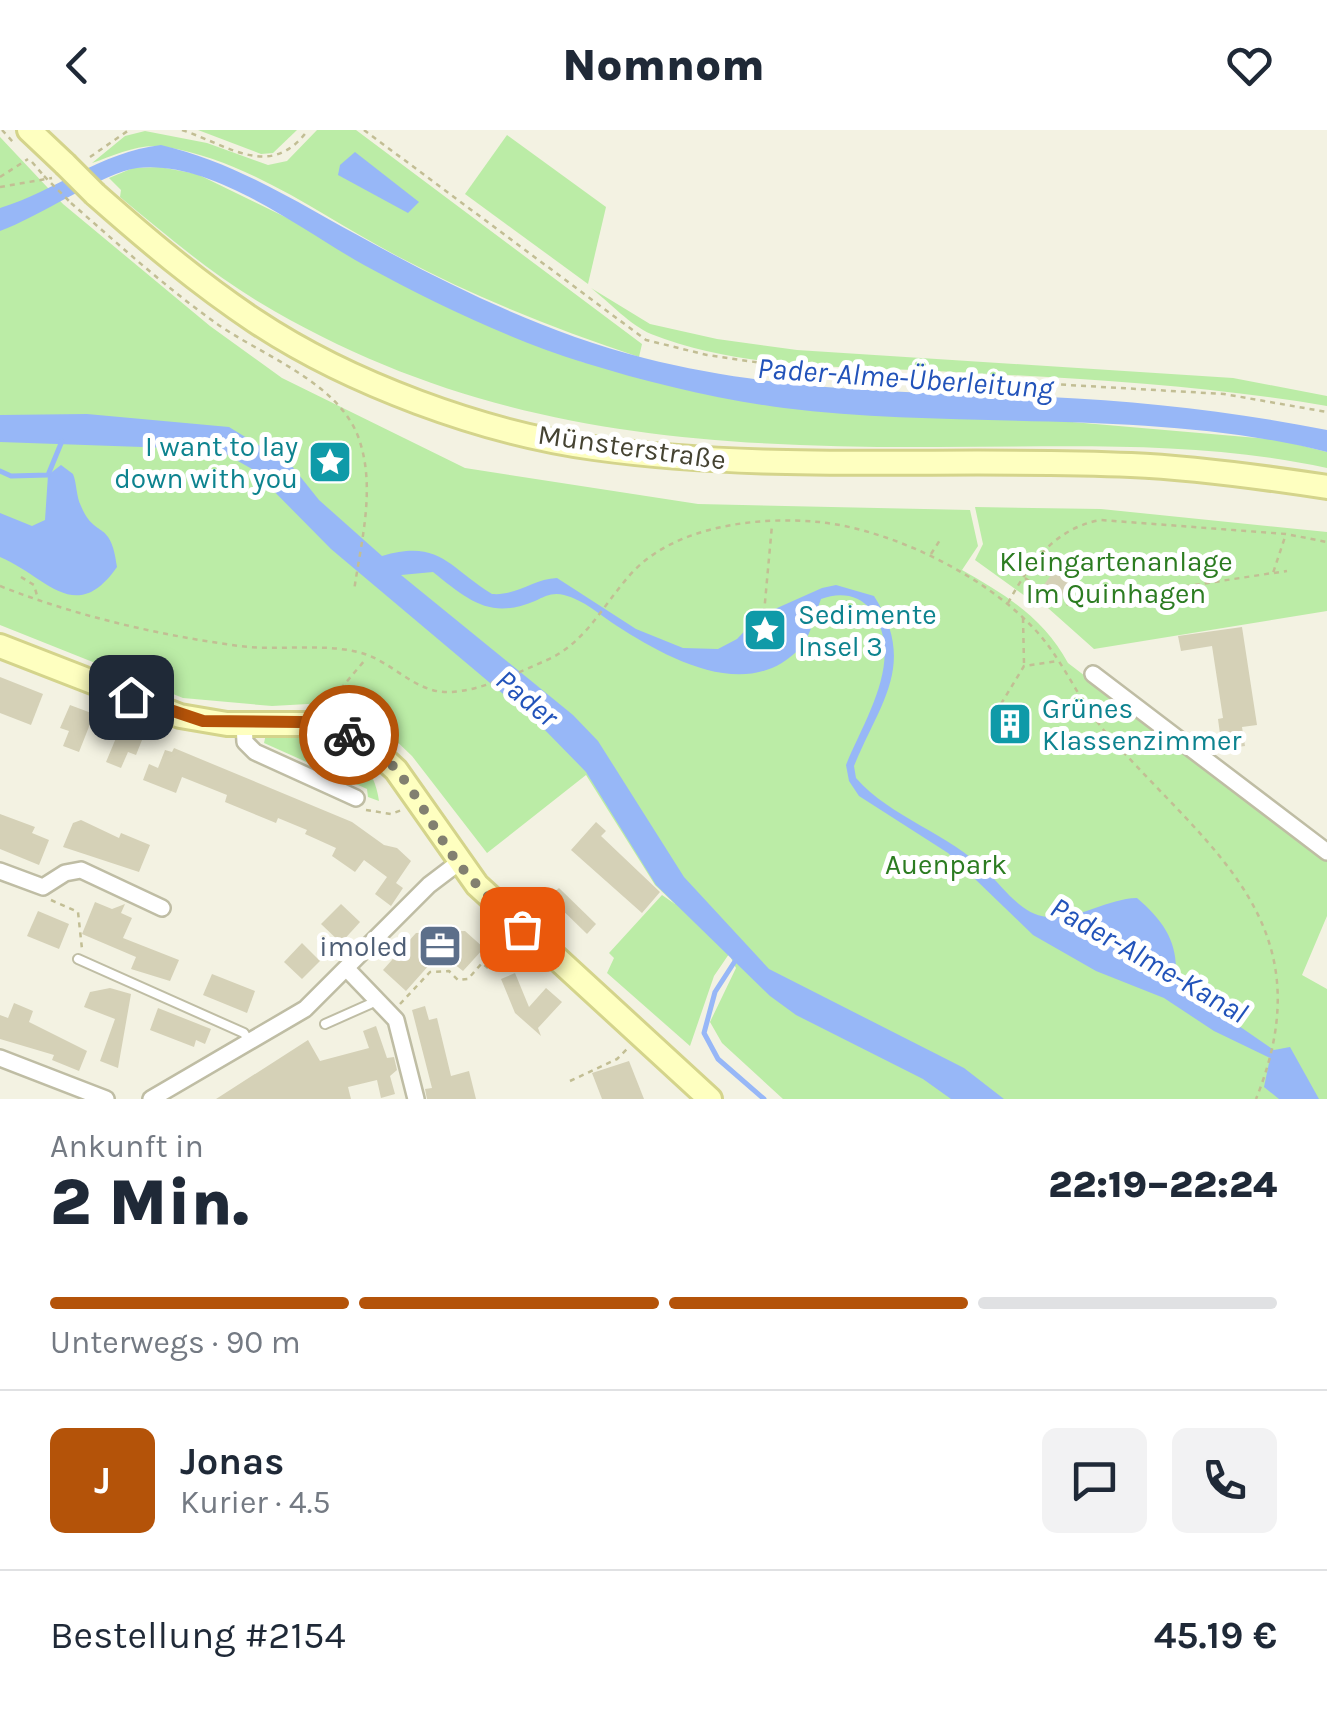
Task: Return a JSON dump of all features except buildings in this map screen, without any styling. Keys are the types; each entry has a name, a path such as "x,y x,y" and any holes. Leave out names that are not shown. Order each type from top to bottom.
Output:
{"main road":[{"name":"Münsterstraße","path":"29,130 76,162 95,194 192,276 257,323 394,390 529,434 590,448 694,459 803,464 1134,465 1234,473 1327,487"},
{"path":"0,646 180,716 244,724 302,722 337,731 384,757 420,806 442,874 522,929 709,1099"}],"street":[{"path":"1093,674 1327,852"},
{"path":"244,724 245,742 255,752 356,798"},
{"path":"0,870 43,887 65,872 81,870 162,908"},
{"path":"151,1099 305,1009 442,874"},
{"path":"346,969 392,1013 416,1099"},
{"path":"0,1058 106,1099"}],"lane":[{"path":"78,959 244,1032 248,1040"},
{"path":"325,1024 370,1004 376,996"}],"path":[{"path":"76,162 129,130"},
{"path":"182,130 264,158 278,158 292,150 308,130"},
{"path":"364,130 646,340 809,370 1224,394 1327,412"},
{"path":"0,178 30,158"},
{"path":"0,187 45,179 71,202"},
{"path":"329,396 351,420 360,440 368,494 354,591"},
{"path":"1008,604 1058,534 1100,520 1286,534 1327,542"},
{"path":"768,622 764,613 772,522"},
{"path":"0,586 118,623 241,646 354,651 431,689 455,693 571,648 629,576 667,545 706,532 772,522 842,525 930,556 1008,604 1023,618 1059,660 1106,733 1188,814 1223,856 1254,905 1279,972 1272,1043 1256,1099"},
{"path":"1272,573 1286,534"},
{"path":"930,556 940,540"},
{"path":"1034,565 1047,575"},
{"path":"1024,577 1063,605 1287,571"},
{"path":"21,577 34,585 38,600"},
{"path":"1001,704 1024,666 1023,618"},
{"path":"337,731 343,686 365,660"},
{"path":"1024,666 1059,660"},
{"path":"343,686 363,694 383,714"},
{"path":"356,798 362,809 391,814 420,806"},
{"path":"43,887 47,898 78,912 82,949 78,959"},
{"path":"392,1013 430,972 448,971 458,980 468,979 482,964 488,968"},
{"path":"570,1081 620,1055"}],"green space":[{"path":"198,130 297,130 273,153 261,154"},
{"path":"317,130 356,130 642,344 639,357 458,286 257,178 197,154 147,146 92,163 125,136 145,131 207,143 268,165 287,161"},
{"path":"507,135 606,207 588,284 465,194"},
{"name":"Auenpark","path":"0,137 63,204 210,326 282,378 465,468 698,504 970,510 978,546 962,570 1036,620 1068,663 1327,861 1327,916 1302,975 1327,989 1327,1099 783,1099 722,1043 710,1022 736,968 729,954 714,976 690,1046 607,973 614,958 609,953 662,895 675,904 655,885 586,775 487,853 412,756 368,714 308,704 272,706 183,698 0,625"},
{"path":"160,167 197,174 582,362 1049,420 1280,440 1327,452 1327,468 1182,449 757,443 670,436 503,405 421,379 340,345 223,278 120,197 121,190 109,178 133,168"},
{"path":"591,288 650,324 717,339 797,350 1233,378 1327,396 1327,406 1132,383 755,360 651,334"},
{"name":"Kleingartenanlage Im Quinhagen","path":"975,507 1101,509 1327,532 1327,611 1094,649 1030,592 1025,596 975,560 983,544"},
{"path":"266,734 321,741 353,754 374,781 379,801 368,797 367,789 264,743"}],"water":[{"path":"161,145 244,174 504,309 644,358 795,384 1084,399 1224,413 1327,430 1327,452 1261,438 1194,430 784,408 659,384 585,363 500,331 364,265 255,200 195,174 166,168 124,171 0,231 0,208 118,155"},
{"path":"355,152 419,202 408,213 338,175 340,165"},
{"path":"87,414 229,427 291,465 319,500 382,556 431,553 492,594 557,578 636,629 683,648 718,649 737,639 759,616 822,588 836,585 874,596 887,620 894,663 884,702 854,766 856,778 886,804 972,858 1014,900 1038,915 1059,917 1137,898 1155,916 1173,945 1175,982 1274,1050 1290,1047 1319,1099 1279,1099 1264,1087 1270,1058 1214,1031 1164,998 1096,971 1033,935 948,853 859,796 849,781 846,765 879,688 885,648 881,629 861,601 842,595 821,599 800,648 779,664 756,673 732,674 708,670 659,651 571,597 556,594 519,606 492,608 457,591 433,572 401,575 573,715 598,741 684,877 769,969 964,1068 1004,1099 951,1099 923,1079 796,1015 770,996 656,885 586,772 541,726 331,549 252,469 222,452 199,449 0,442 0,415"},
{"path":"61,465 73,474 86,516 111,542 117,567 102,585 74,595 60,592 0,557 0,513 32,526 45,520 48,475"}],"waterway":[{"path":"0,471 11,476 48,475 62,441"},
{"path":"737,958 715,992 704,1033 718,1059 764,1099"}],"way so far":[{"path":"349,735 372,747 396,770 458,863 522,929"}],"place":[{"name":"I want to lay down with you","path":"330,462"},
{"name":"Sedimente Insel 3","path":"765,630"},
{"name":"Grünes Klassenzimmer","path":"1010,724"},
{"name":"imoled","path":"440,946"}],"route":[{"path":"131,697 203,721 302,722 349,735"}],"water label":[{"name":"Pader-Alme-Überleitung","path":"905,378"},
{"name":"Pader","path":"527,698"},
{"name":"Pader-Alme-Kanal","path":"1149,960"}]}
